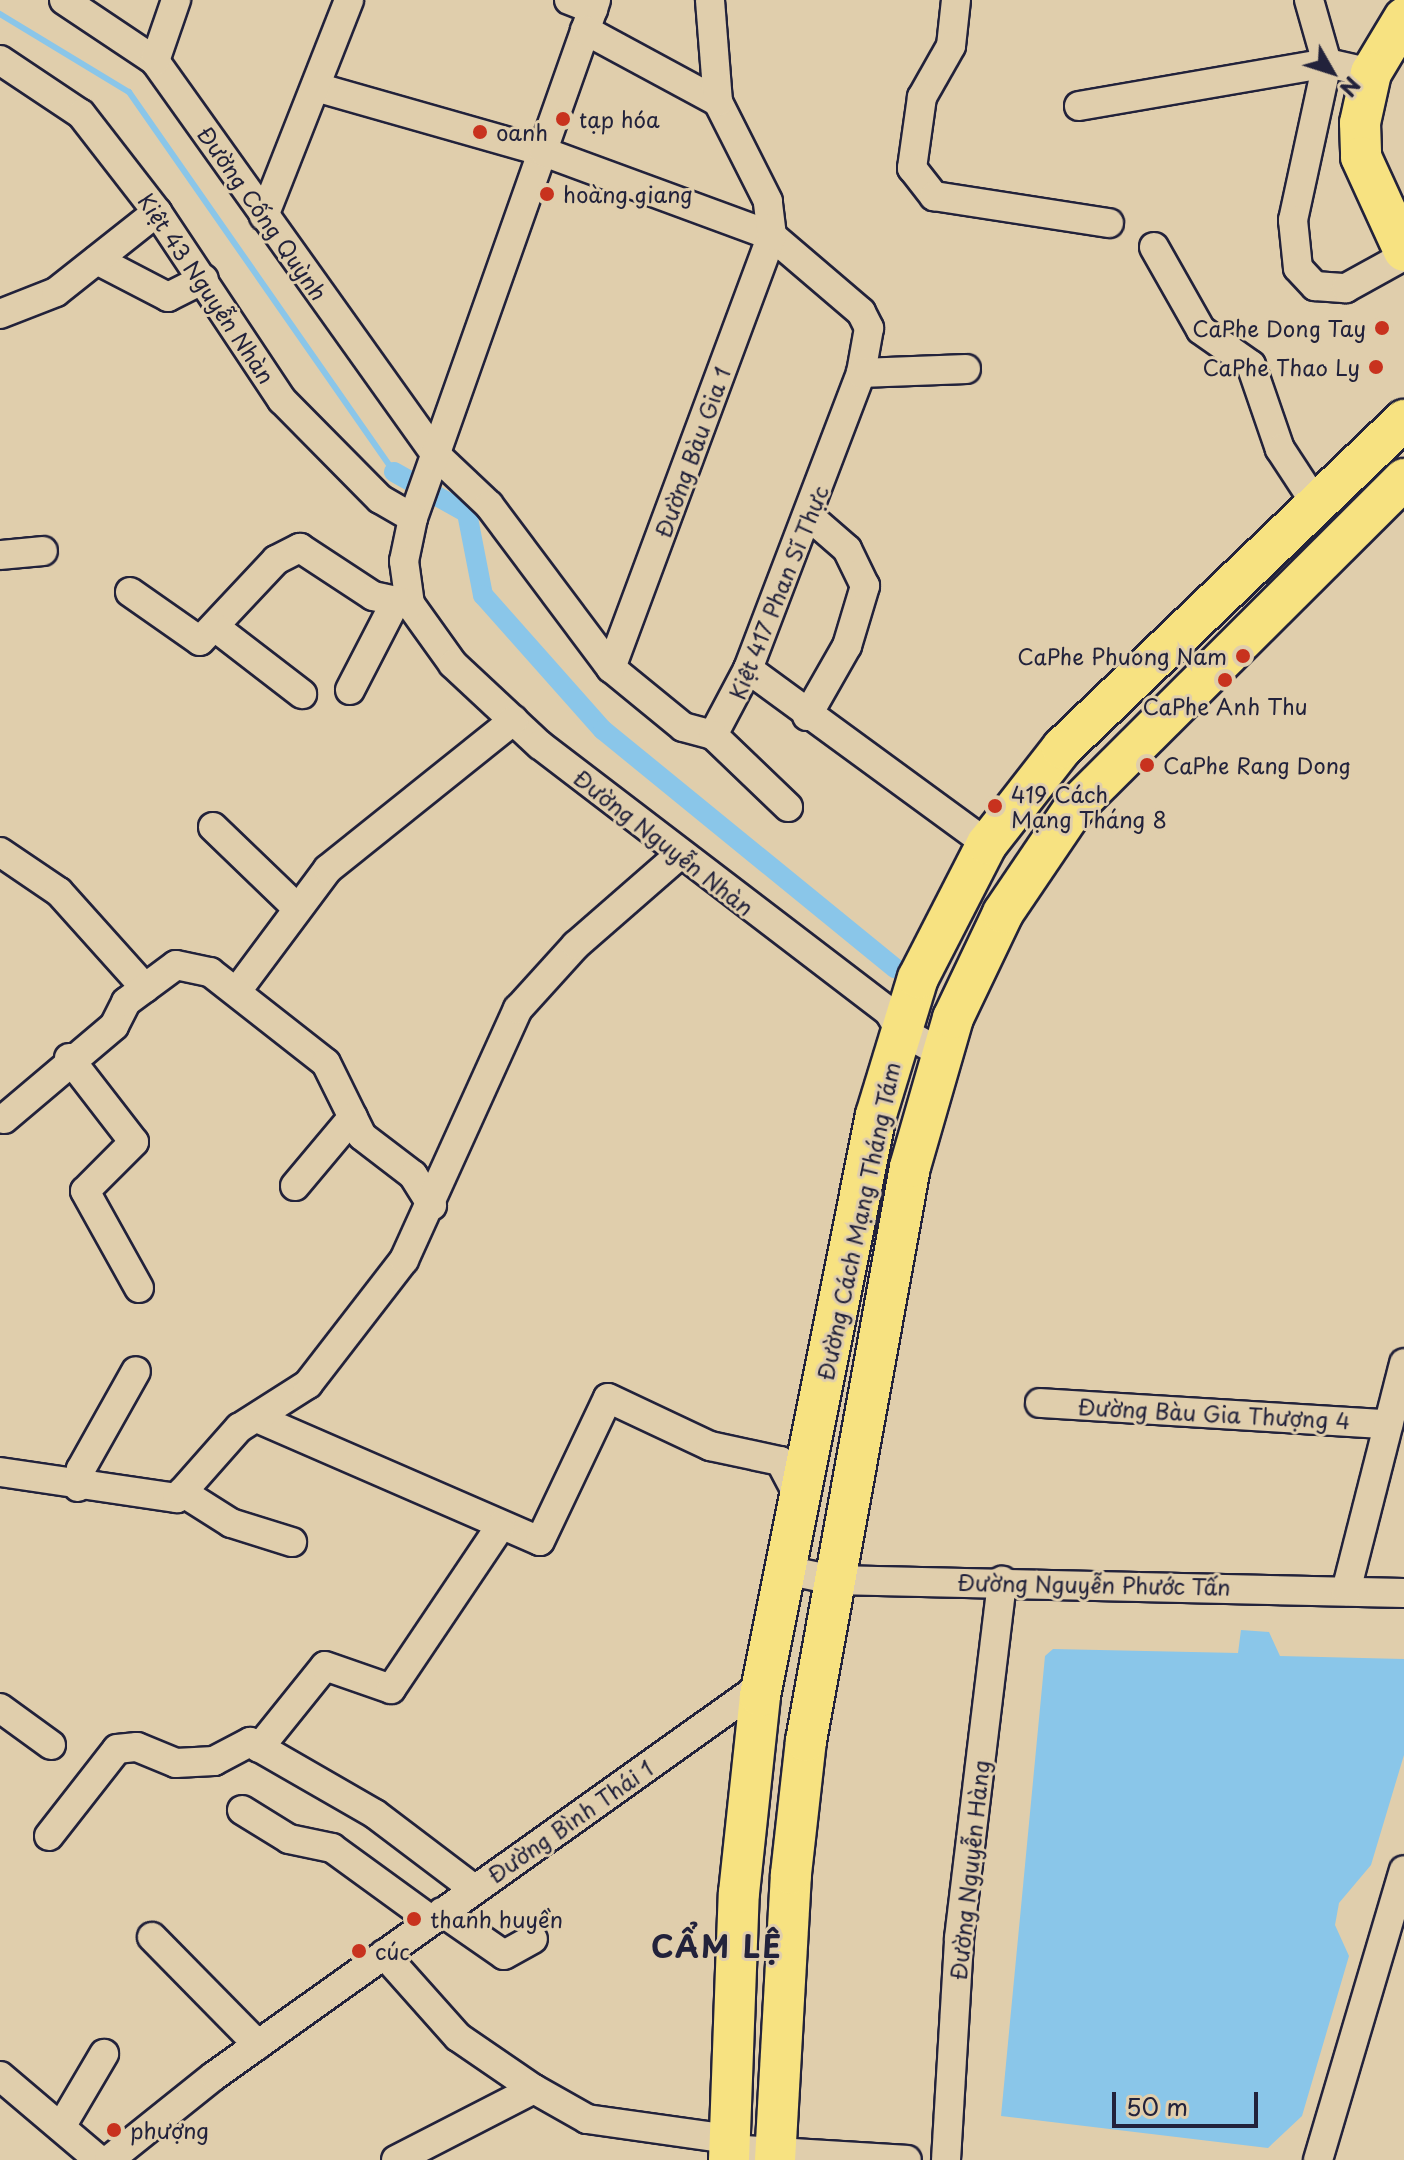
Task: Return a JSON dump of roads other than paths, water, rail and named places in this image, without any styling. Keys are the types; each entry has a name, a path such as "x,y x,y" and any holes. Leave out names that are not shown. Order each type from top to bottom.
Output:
{"highway":[{"path":"1404,18 1371,73 1361,157 1393,221 1404,254"},
{"path":"1376,448 1404,407"},
{"name":"Đường Cách Mạng Tháng Tám","path":"729,2149 739,1893 762,1685 799,1496 900,1030 937,932 987,844 1103,704 1404,420"},
{"name":"Đường Cách Mạng Tháng Tám","path":"776,2156 792,1859 834,1580 910,1167 941,1053 1003,913 1074,808 1404,479"}],"street":[{"name":"Đường Cống Quỳnh","path":"64,0 155,61 432,461 489,505 611,668"},
{"path":"155,61 176,0"},
{"path":"264,216 349,0"},
{"path":"316,87 544,152 772,236 768,201 718,102 710,0"},
{"path":"956,0 951,46 922,97 912,168 934,196 1109,223"},
{"path":"1309,0 1327,63 1293,220 1298,268 1315,286 1346,288 1404,254"},
{"path":"586,10 718,102"},
{"name":"Đường Nguyễn Nhàn","path":"403,603 404,561 414,513 544,152 586,10"},
{"name":"Kiệt 43 Nguyễn Nhàn","path":"0,60 81,114 157,212 282,400 380,499 414,513"},
{"path":"1079,106 1327,63 1371,73"},
{"path":"0,314 56,292 157,212"},
{"name":"Kiệt 417 Phan Sĩ Thực","path":"713,735 748,669 809,516 861,373 869,328 861,312 772,236"},
{"name":"Đường Bàu Gia 1","path":"611,668 772,236"},
{"path":"1154,247 1201,330 1251,365 1280,449 1316,504"},
{"path":"97,260 168,297 204,279"},
{"path":"861,373 966,369"},
{"path":"807,716 847,646 865,586 847,549 809,516"},
{"name":"Đường Nguyễn Nhàn","path":"208,634 276,560 300,548 403,603 453,664 514,720 679,855 889,1012 900,1030 941,1053"},
{"path":"0,555 43,551"},
{"path":"130,592 208,634 302,694"},
{"path":"350,690 403,603"},
{"path":"611,668 683,727 713,735 788,807"},
{"path":"748,669 807,716 987,844"},
{"path":"237,991 295,906 369,834 436,789 514,720"},
{"path":"213,827 295,906"},
{"path":"0,852 59,892 145,988"},
{"path":"180,1495 239,1428 259,1419 308,1384 404,1260 432,1206 518,1009 576,945 679,855"},
{"path":"4,1119 69,1058 114,1026 126,1002 176,965 210,972 326,1063 362,1136 413,1175 432,1206"},
{"path":"69,1058 134,1142 85,1191 139,1288"},
{"path":"295,1186 353,1117"},
{"path":"1346,1591 1404,1363"},
{"path":"78,1487 81,1469 136,1371"},
{"path":"259,1419 540,1541 608,1398 710,1446 780,1461 799,1496"},
{"name":"Đường Bàu Gia Thượng 4","path":"1040,1403 1277,1413 1388,1424"},
{"path":"0,1472 78,1487 180,1495 231,1523 292,1542"},
{"path":"259,1748 321,1670 333,1666 391,1689 501,1525"},
{"name":"Đường Nguyễn Phước Tấn","path":"785,1570 834,1580 1002,1581 1404,1593"},
{"name":"Đường Nguyễn Hàng","path":"946,2160 959,1938 1002,1581"},
{"name":"Đường Bình Thái 1","path":"109,2160 258,2045 762,1685"},
{"path":"0,1708 51,1745"},
{"path":"49,1836 123,1746 176,1763 214,1761 239,1742 259,1748 375,1814 474,1889"},
{"path":"242,1810 289,1839 332,1848 436,1916 504,1955 533,1939"},
{"path":"1318,2160 1404,1870"},
{"path":"152,1937 258,2045"},
{"path":"384,1954 458,2037 534,2089 587,2119 776,2156 907,2160"},
{"path":"61,2127 104,2054"},
{"path":"0,2076 99,2160"},
{"path":"396,2160 534,2089"}],"water":[{"path":"1241,1630 1269,1632 1280,1656 1404,1659 1404,1755 1371,1865 1339,1903 1335,1925 1349,1956 1302,2116 1268,2148 1001,2116 1045,1656 1053,1649 1238,1653"}],"waterway":[{"path":"0,14 129,92 394,472"},
{"path":"394,472 467,513 483,595 603,730 895,968"}],"place":[{"name":"tạp hóa","path":"563,119"},
{"name":"oanh","path":"480,132"},
{"name":"hoàng giang","path":"547,194"},
{"name":"CaPhe Dong Tay","path":"1382,328"},
{"name":"CaPhe Thao Ly","path":"1376,367"},
{"name":"CaPhe Phuong Nam","path":"1243,656"},
{"name":"CaPhe Anh Thu","path":"1225,680"},
{"name":"CaPhe Rang Dong","path":"1147,765"},
{"name":"419 Cách Mạng Tháng 8","path":"995,806"},
{"name":"thanh huyền","path":"414,1919"},
{"name":"cúc","path":"359,1951"},
{"name":"phượng","path":"114,2130"}],"district":[{"name":"CẨM LỆ","path":"717,1946"}]}
